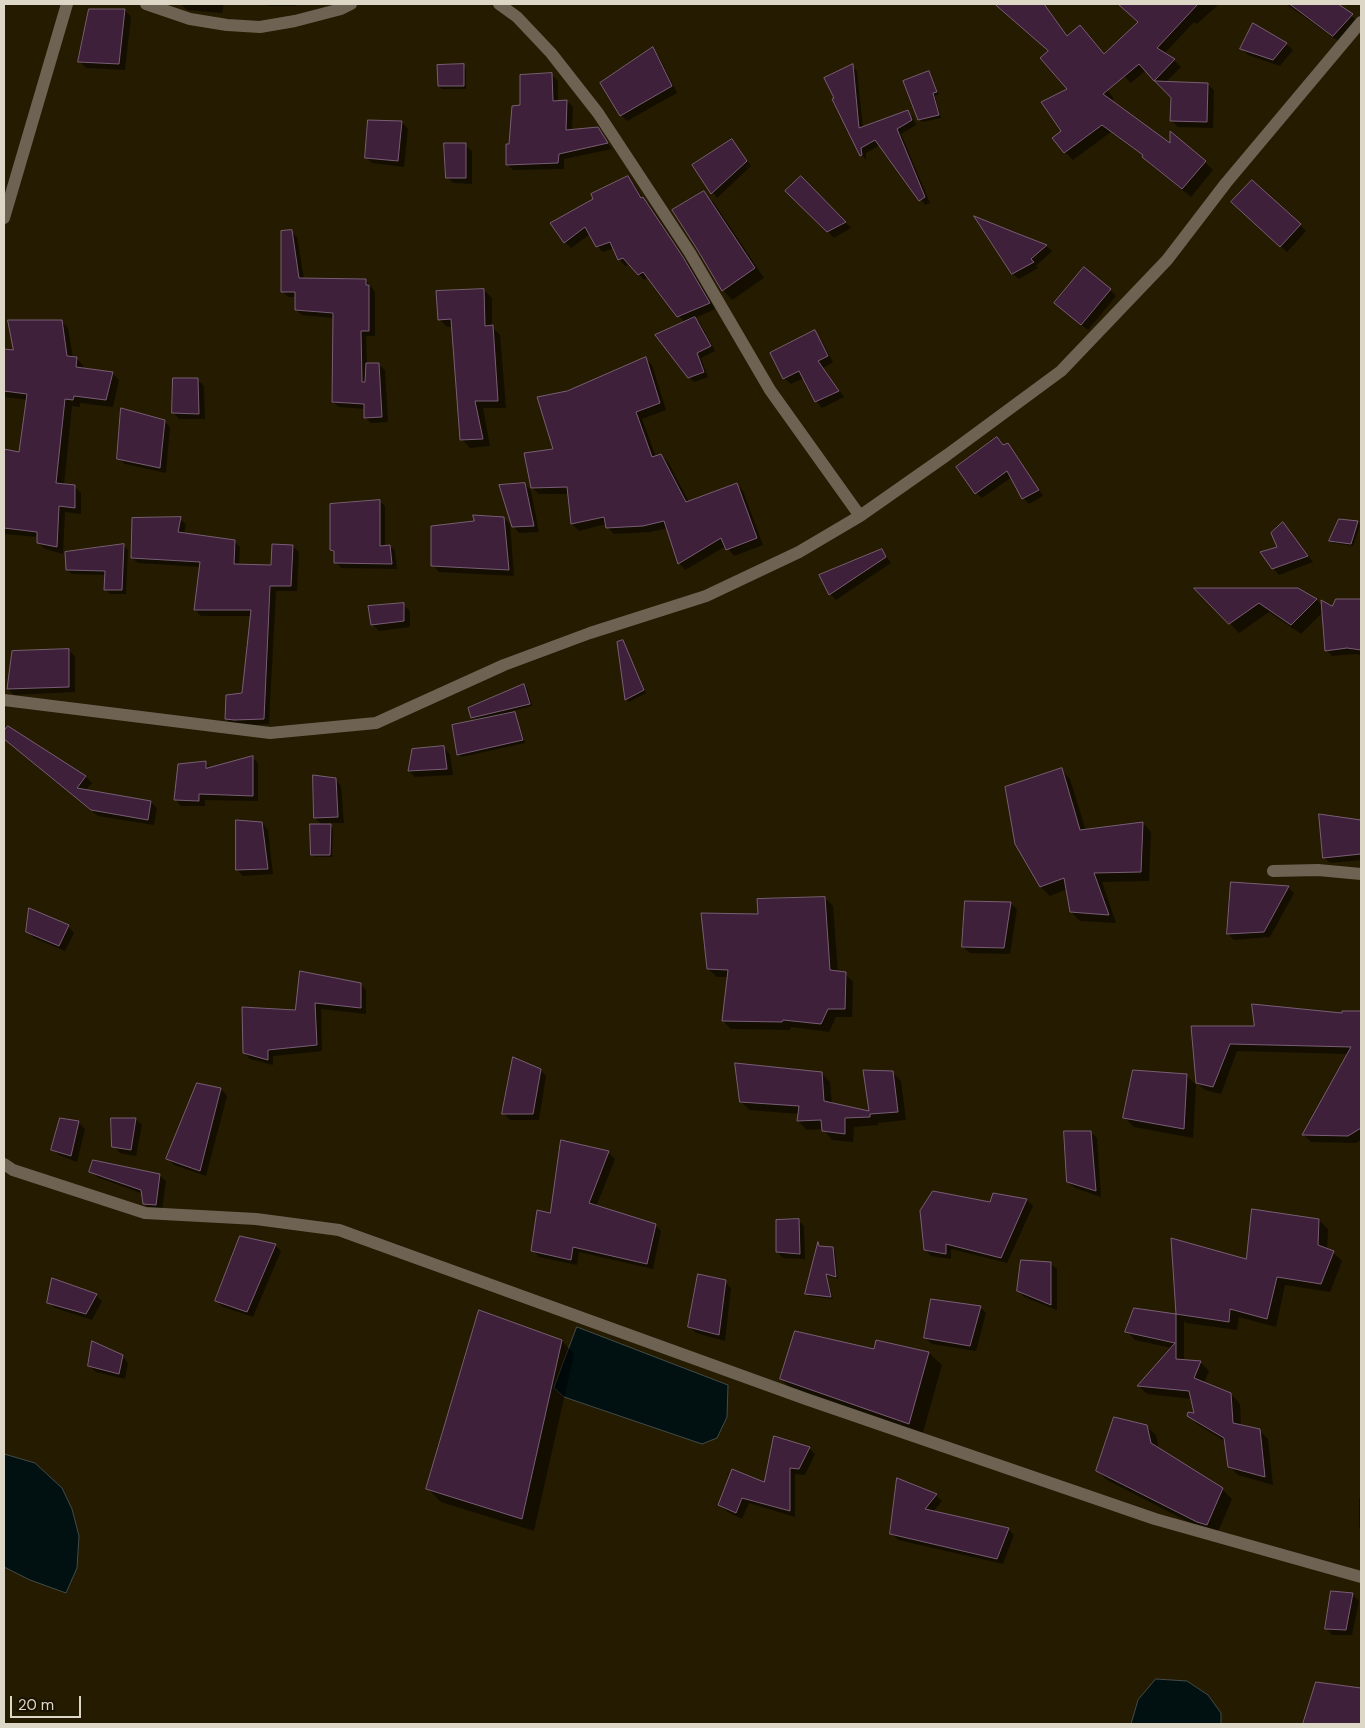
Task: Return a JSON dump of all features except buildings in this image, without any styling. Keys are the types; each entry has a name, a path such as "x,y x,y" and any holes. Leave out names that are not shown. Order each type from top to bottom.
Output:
{"street":[{"path":"4,218 67,4"},
{"path":"146,4 190,19 260,26 295,21 342,9 351,4"},
{"path":"499,4 517,17 551,53 598,113 690,253 770,390 860,516"},
{"path":"4,700 270,733 376,722 504,665 590,633 706,596 799,552 860,516 1061,371 1167,260 1226,183 1361,22"},
{"path":"1274,871 1318,870 1361,874"},
{"path":"4,1164 13,1170 145,1213 256,1219 339,1230 806,1399 1155,1519 1361,1577"}],"shaded area":[{"path":"577,1327 728,1385 727,1417 717,1438 702,1444 564,1397 554,1388"},
{"path":"4,1454 35,1463 62,1488 72,1509 79,1536 77,1568 66,1593 30,1580 4,1567"},
{"path":"1156,1679 1187,1681 1208,1695 1221,1713 1221,1724 1131,1724 1138,1700"}]}
